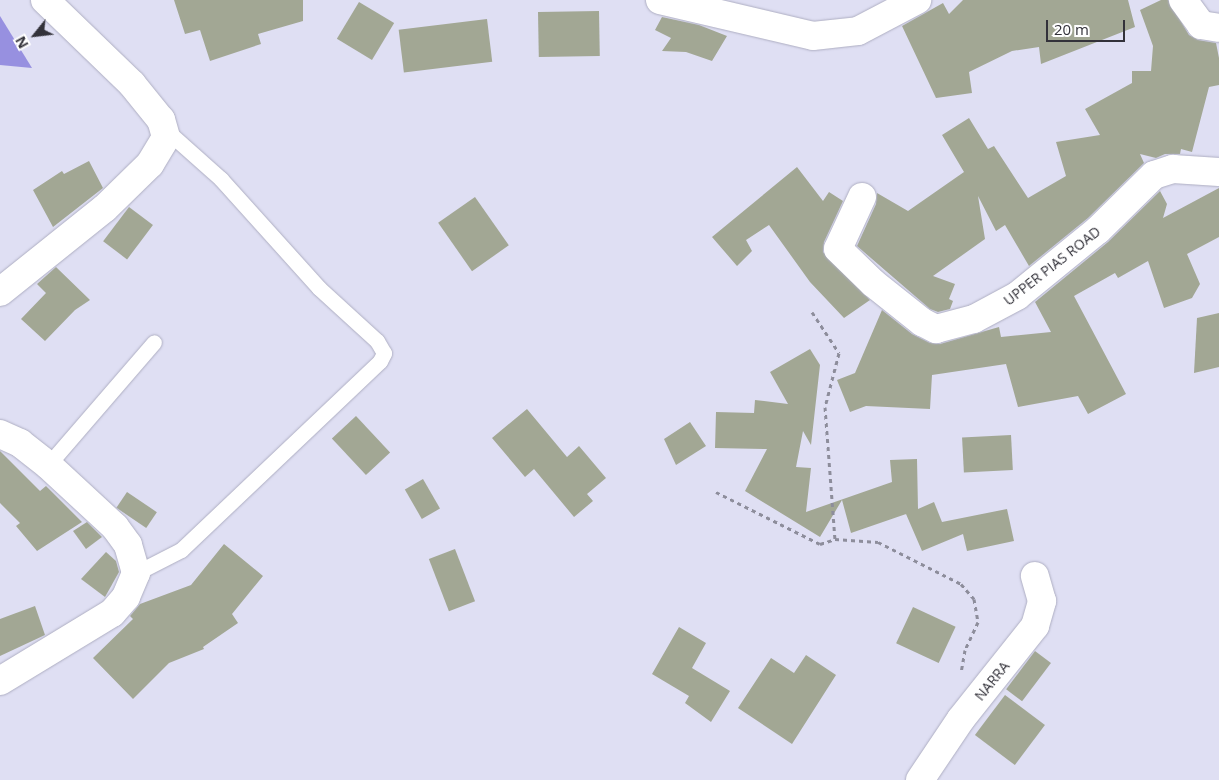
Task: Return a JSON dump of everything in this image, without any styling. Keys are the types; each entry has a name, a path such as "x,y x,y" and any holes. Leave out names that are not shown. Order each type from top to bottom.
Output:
{"street":[{"path":"0,292 105,208 144,171 164,145 166,130 132,84 45,0"},
{"path":"660,0 813,36 858,32 917,0"},
{"path":"1183,0 1201,25 1219,28"},
{"name":"UPPER PIAS ROAD","path":"862,197 838,249 873,283 922,322 936,329 952,328 993,311 1017,296 1098,230 1154,175 1173,169 1219,172"},
{"path":"0,434 20,443 48,465 115,527 128,545 136,573 126,597 112,613 0,681"},
{"name":"NARRA","path":"920,780 962,719 1035,626 1042,602 1035,576"}],"lane":[{"path":"136,573 182,550 380,361 384,353 377,341 319,288 221,179 166,130"},
{"path":"48,465 154,342"}],"path":[{"path":"812,312 839,353 825,407 835,539"},
{"path":"716,492 820,544 835,539 878,542 961,584 974,599 978,622 965,650 960,679"}],"shaded area":[{"path":"0,16 32,68 0,65"}],"building":[{"path":"174,0 303,0 303,21 258,34 261,44 210,61 200,30 185,34"},
{"path":"963,0 1128,0 1135,27 1041,64 1039,47 1012,51 969,72 972,93 936,98 902,26 943,3 949,14"},
{"path":"1161,0 1168,0 1189,35 1198,40 1216,43 1219,58 1219,85 1209,87 1192,152 1181,149 1180,154 1165,154 1156,158 1140,154 1144,163 1088,218 1029,266 1005,225 996,231 978,196 985,239 933,276 955,284 949,299 953,301 950,309 938,312 930,309 857,246 876,204 877,193 908,211 964,172 942,135 969,118 988,149 994,146 1028,198 1066,176 1056,142 1100,135 1085,109 1132,83 1132,71 1151,71 1153,46 1140,10"},
{"path":"359,2 394,23 372,60 337,39"},
{"path":"599,11 600,56 539,57 538,12"},
{"path":"662,17 699,25 727,36 712,61 686,52 662,51 671,38 655,30"},
{"path":"487,19 492,62 404,73 399,30"},
{"path":"89,161 103,188 53,227 33,190 62,171 64,174"},
{"path":"797,167 823,201 829,192 843,201 824,242 823,252 870,300 844,318 810,282 769,225 746,240 752,251 737,266 712,237"},
{"path":"1219,188 1219,237 1187,254 1200,284 1192,298 1164,308 1148,261 1118,278 1115,273 1074,296 1126,394 1088,414 1078,396 1018,407 1006,364 932,375 930,409 866,406 850,412 837,380 855,373 882,310 912,334 930,343 940,344 999,327 1001,337 1051,332 1035,302 1108,242 1160,191 1167,204 1163,218"},
{"path":"475,197 509,245 472,271 438,223"},
{"path":"129,207 153,225 127,259 103,241"},
{"path":"56,267 90,300 75,310 45,341 21,319 46,293 37,284"},
{"path":"1219,313 1219,367 1194,373 1197,318"},
{"path":"810,349 820,365 811,445 803,431 796,467 811,468 806,512 892,482 890,460 917,459 918,509 934,502 942,522 1007,509 1014,541 967,551 963,534 922,551 906,514 851,533 842,500 820,537 745,491 767,449 715,448 716,412 754,413 755,400 788,404 770,372"},
{"path":"527,409 567,457 579,446 606,478 587,494 593,501 574,517 534,469 525,477 492,438"},
{"path":"356,416 390,453 366,475 332,439"},
{"path":"690,422 706,446 676,465 664,439"},
{"path":"1011,435 1013,470 964,473 962,438"},
{"path":"0,451 40,491 46,486 82,522 37,551 16,526 20,523 0,503"},
{"path":"423,479 440,508 422,519 405,490"},
{"path":"127,492 157,512 146,528 116,508"},
{"path":"87,522 102,537 86,549 73,531"},
{"path":"224,544 263,576 232,614 238,623 203,647 204,649 169,663 133,699 93,658 133,619 130,616 140,604 191,585"},
{"path":"455,549 475,601 449,611 429,559"},
{"path":"106,552 116,561 119,572 105,597 81,579"},
{"path":"35,606 45,635 0,656 0,619"},
{"path":"913,607 956,627 939,663 896,643"},
{"path":"679,627 706,643 692,668 730,691 711,722 685,703 689,696 652,674"},
{"path":"1035,651 1051,663 1022,701 1006,689"},
{"path":"806,655 836,675 792,744 738,708 771,658 794,673"},
{"path":"1005,695 1045,725 1015,765 975,735"}]}
